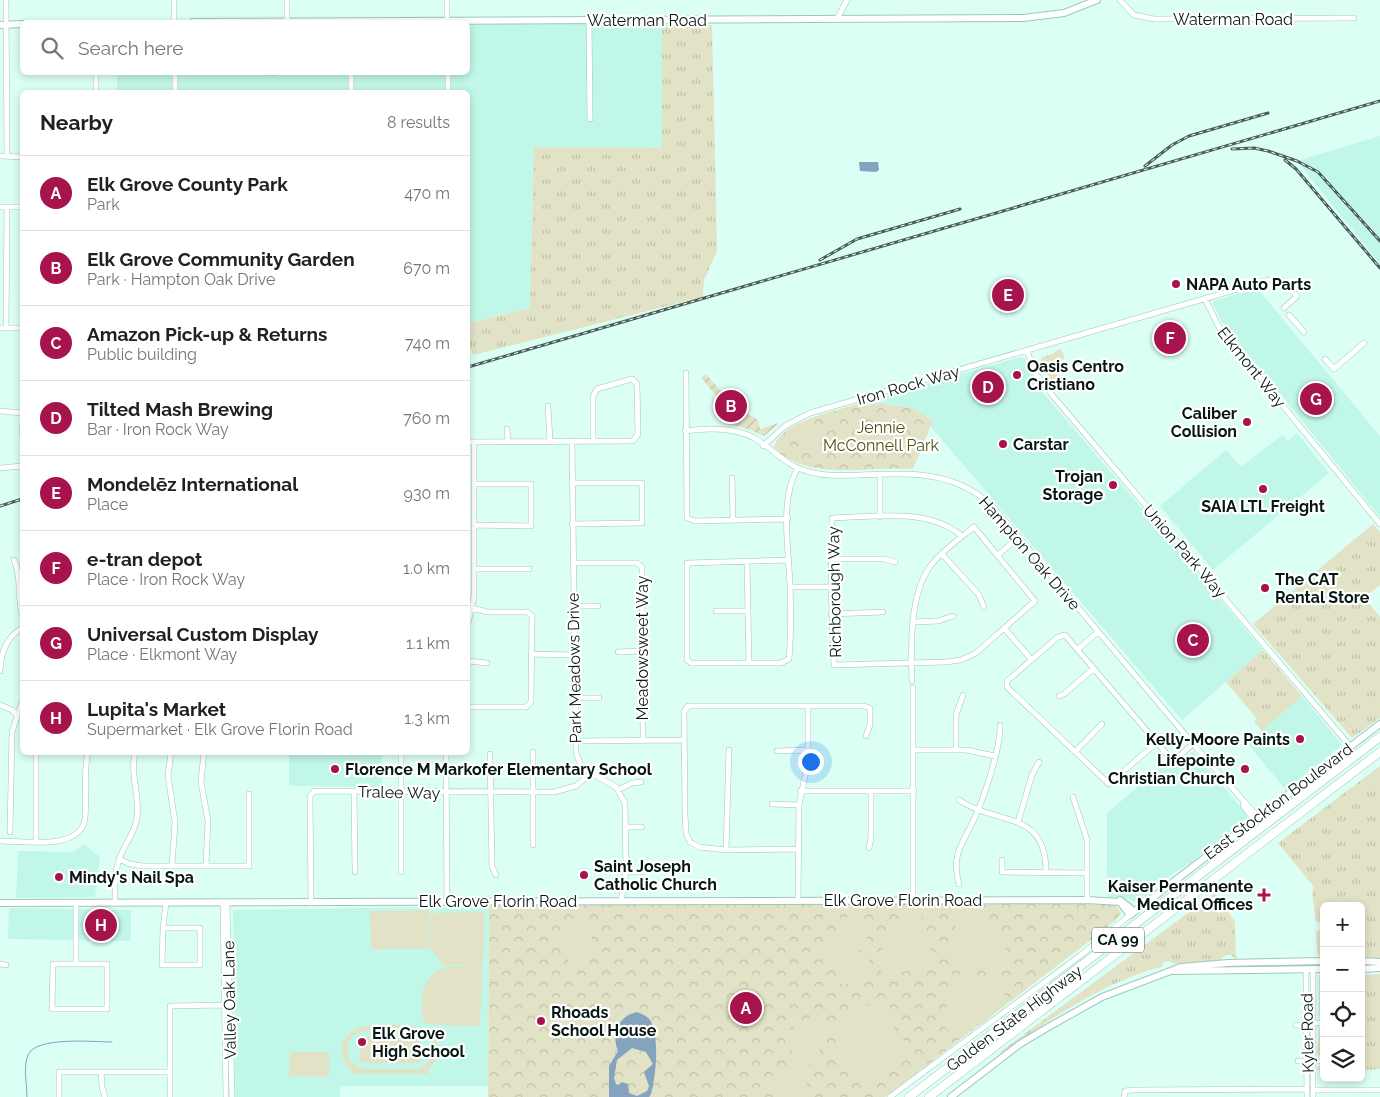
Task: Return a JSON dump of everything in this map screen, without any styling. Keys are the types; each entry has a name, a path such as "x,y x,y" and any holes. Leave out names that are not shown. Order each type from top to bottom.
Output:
{"highway":[{"name":"Golden State Highway","path":"909,1097 1380,737"},
{"name":"Golden State Highway","path":"928,1097 1380,752"}],"main road":[{"name":"Waterman Road","path":"470,22 1045,16 1064,13 1097,0"},
{"path":"3,25 20,24"},
{"name":"East Stockton Boulevard","path":"1132,913 1380,724"},
{"name":"Elk Grove Florin Road","path":"0,903 1087,900 1120,902 1132,913"},
{"path":"1174,971 1203,970 1205,967 1254,962 1320,961"},
{"path":"1365,961 1380,963"},
{"path":"1365,969 1380,963"},
{"path":"951,1097 1020,1044 1102,997 1190,965 1320,969"},
{"path":"1365,969 1380,968"}],"street":[{"path":"6,0 3,25 6,156"},
{"path":"174,0 174,20"},
{"path":"287,0 287,20"},
{"path":"447,0 447,20"},
{"path":"837,19 847,0"},
{"name":"Waterman Road","path":"1120,0 1134,15 1154,19 1354,18"},
{"path":"589,20 590,119"},
{"path":"96,75 96,90"},
{"path":"175,75 175,90"},
{"path":"351,75 351,90"},
{"path":"448,75 448,90"},
{"path":"0,156 20,157"},
{"path":"0,207 20,207"},
{"path":"7,207 3,274 3,328 20,328"},
{"name":"Iron Rock Way","path":"763,446 785,426 810,413 1269,280 1281,280 1297,296 1284,308"},
{"name":"Elkmont Way","path":"1205,299 1220,330 1380,524"},
{"path":"1289,315 1304,332"},
{"path":"1325,359 1334,369 1364,343"},
{"name":"Union Park Way","path":"1027,351 1035,373 1052,396 1350,746"},
{"path":"686,373 687,518 690,520 788,519"},
{"path":"470,442 633,441 638,434 637,384 632,379 596,389 593,396 593,441"},
{"path":"548,406 550,414 550,441"},
{"path":"0,411 20,413"},
{"path":"507,429 508,441"},
{"name":"Hampton Oak Drive","path":"685,431 735,431 750,436 779,458 798,468 832,476 880,474 933,476 962,484 988,502 1192,744 1244,802 1243,805 1256,818"},
{"name":"Park Meadows Drive","path":"572,441 575,741 577,757 582,768 590,774"},
{"path":"470,615 474,569 474,442"},
{"path":"0,468 20,466"},
{"path":"788,560 688,563 685,656 691,663 783,663 789,659 788,490 798,468"},
{"path":"880,474 880,517"},
{"path":"732,478 732,520"},
{"path":"572,483 642,483 642,523 572,524"},
{"path":"474,484 531,484 531,526 474,525"},
{"name":"Richborough Way","path":"911,662 834,665 830,587 832,518 880,517 934,520 947,525 962,536"},
{"path":"911,662 946,662 966,658 1035,601 974,526 942,554 930,568 921,583 916,600 911,662 912,681"},
{"path":"998,555 1018,538"},
{"path":"942,554 978,595 984,607"},
{"path":"831,559 885,559 895,562"},
{"path":"14,560 18,570 20,604"},
{"path":"748,562 749,662"},
{"name":"Meadowsweet Way","path":"573,563 637,563 642,566 643,739"},
{"path":"474,569 529,569"},
{"path":"790,587 830,587"},
{"path":"573,606 598,606"},
{"path":"470,707 526,707 531,702 532,654 532,616 527,612 487,612 472,608"},
{"path":"716,611 748,611"},
{"path":"831,614 883,612"},
{"path":"914,622 938,621 953,616"},
{"path":"1004,628 1031,659"},
{"path":"0,670 2,652 8,641 20,630"},
{"path":"1078,649 1098,632"},
{"path":"1156,743 1109,784 1007,687 1006,681 1058,637 1065,635 1170,758 1176,759 1192,744"},
{"path":"2,638 8,641"},
{"path":"618,652 642,652"},
{"path":"532,654 573,655"},
{"path":"470,661 487,663"},
{"path":"1059,696 1064,694 1093,669"},
{"path":"913,688 913,901"},
{"path":"956,749 956,715 963,695"},
{"path":"574,698 599,698"},
{"path":"0,704 17,715"},
{"path":"798,848 726,850 699,847 687,837 684,712 688,706 864,706 870,708 870,725 866,736"},
{"path":"798,901 799,805 800,791 808,766 808,706"},
{"path":"10,832 12,732 20,707"},
{"path":"1075,752 1102,724"},
{"path":"959,884 956,872 958,852 978,810 1000,739 1000,725"},
{"path":"575,741 684,740"},
{"path":"914,750 956,749 979,751 995,756"},
{"path":"726,850 729,750"},
{"path":"777,751 808,750"},
{"path":"533,752 533,845"},
{"path":"490,754 492,866 496,875"},
{"path":"36,755 36,841"},
{"path":"0,841 64,840 75,836 81,830 85,819 88,755"},
{"path":"115,903 115,878 119,859 133,834 137,819 133,776 135,755"},
{"path":"170,755 168,776 175,822 172,866"},
{"path":"204,755 202,782 208,821 206,866"},
{"path":"401,755 401,872"},
{"path":"446,755 447,901"},
{"path":"1018,822 1032,775 1039,762"},
{"path":"590,774 609,782 618,790 625,803 626,872 621,901"},
{"name":"Tralee Way","path":"311,902 310,796 314,791 533,792 569,789 582,782 590,774"},
{"path":"618,790 628,784 641,782"},
{"path":"354,791 355,872"},
{"path":"800,791 914,791"},
{"path":"869,848 871,838 871,792"},
{"path":"119,859 138,866 249,866 249,794"},
{"path":"1073,797 1076,813 1086,836 1087,900"},
{"path":"959,800 978,810 1018,822 1030,828 1041,842 1045,854 1046,872"},
{"path":"772,804 799,805"},
{"path":"625,827 642,827"},
{"path":"1002,860 1002,872 1086,872"},
{"path":"626,872 642,872"},
{"path":"76,903 76,964"},
{"path":"163,928 200,928 200,965 162,965 163,928 166,903"},
{"name":"Valley Oak Lane","path":"225,903 226,1097"},
{"name":"East Stockton Boulevard","path":"890,1097 1081,955 1132,913"},
{"path":"53,964 76,964 107,964 107,1009 52,1009 53,964"},
{"name":"Kyler Road","path":"1306,969 1306,1024 1310,1061"},
{"name":"Kyler Road","path":"1310,1097 1310,1061 1314,1023 1313,969"},
{"path":"1306,988 1309,998 1309,1020 1314,1023 1320,1023"},
{"path":"170,1097 170,1006 227,1005"},
{"name":"Valley Oak Lane","path":"227,1005 232,1097"},
{"path":"1296,1025 1306,1024"},
{"path":"1298,1061 1320,1061"},
{"path":"59,1097 60,1072 170,1072"},
{"path":"101,1072 105,1097"},
{"path":"1204,1089 1204,1097"},
{"path":"1124,1097 1127,1090 1380,1090"}],"shaded area":[{"path":"662,20 662,149 534,147 530,308 470,323 470,90 117,90 117,75 470,75 470,22"},
{"path":"1380,136 1380,264 1297,161"},
{"path":"1257,288 1380,436 1380,517 1222,322 1213,304 1214,301"},
{"path":"1021,357 1025,359 1033,378 1045,395 1263,650 1182,720 930,426 933,420 911,408 880,403 860,407 858,404"},
{"path":"1297,433 1329,473 1213,570 1160,506 1226,450 1241,467 1282,435 1288,441"},
{"path":"1302,696 1342,745 1286,790 1247,743"},
{"path":"1193,752 1246,813 1247,818 1138,902 1122,897 1109,897 1107,895 1107,813 1167,762 1174,764"},
{"name":"Florence M Markofer Elementary School","path":"289,755 381,755 382,787 289,786"},
{"path":"84,844 100,857 95,897 16,898 18,851 72,852"},
{"name":"Elk Grove High School","path":"489,906 488,1086 340,1086 340,1097 235,1097 233,910"},
{"path":"9,908 131,910 131,941 8,939"}],"green space":[{"path":"662,24 712,25 717,251 704,280 703,297 473,355 470,347 470,323 530,308 534,147 662,148"},
{"path":"1060,348 1065,358 1059,362 1055,360 1051,363 1063,385 1060,388 1053,383 1040,363 1042,357 1053,354"},
{"path":"706,374 733,405 758,420 760,429 779,423 764,436 748,429 727,424 727,408 701,378"},
{"name":"Jennie McConnell Park","path":"880,403 911,408 933,420 913,469 821,469 804,465 788,458 774,447 787,430 810,418 858,404 860,407"},
{"path":"812,426 820,429 823,437 820,445 812,448 804,445 801,437 804,429"},
{"path":"1373,524 1380,532 1380,585 1364,597 1380,617 1380,718 1352,738 1253,624"},
{"path":"1263,650 1302,696 1262,731 1254,722 1257,719 1226,682"},
{"path":"1380,766 1380,958 1365,957 1365,902 1320,902 1320,922 1316,921 1312,893 1314,887 1278,843"},
{"path":"1215,893 1235,922 1236,959 1231,955 1226,955 1220,960 1175,964 1169,961 1164,962 1161,967 1118,982 1098,992 1058,1015 1002,1054 1000,1052"},
{"path":"550,903 1081,904 1116,905 1121,913 1116,920 1092,939 885,1097 488,1097 489,906 550,906"},
{"path":"970,909 988,920 1000,934 1007,950 1007,971 954,966 950,960 958,910"},
{"path":"429,910 429,949 371,949 370,911"},
{"path":"851,911 875,926 858,952 869,953 868,981 864,984 836,984 838,966 822,956"},
{"path":"920,911 934,961 931,965 882,977 881,954 886,935 899,921 908,915"},
{"path":"482,912 485,915 480,1022 477,1026 424,1023 422,1013 423,993 431,976 438,970 447,967 461,966 481,970 458,964 444,966 430,949 430,913"},
{"path":"581,915 590,928 592,943 587,957 576,969 554,943 554,936"},
{"path":"1320,931 1320,956 1317,952 1316,932"},
{"path":"953,974 1006,982 1004,1000 993,1015 969,1031 960,1033 946,1029 948,979"},
{"path":"1380,974 1380,1069 1365,1070 1365,975"},
{"path":"1320,977 1320,1016 1319,1015"},
{"path":"878,1003 909,1049 908,1052 860,1085 843,1068 837,1057 837,1033 840,1025 851,1012 861,1007"},
{"path":"816,1013 824,1028 824,1036 820,1050 804,1068 808,1090 805,1097 775,1097 766,1084 767,1080 799,1060 783,1038 784,1034"},
{"path":"408,1025 418,1027 434,1037 438,1046 438,1056 428,1070 428,1074 352,1074 342,1055 343,1043 349,1033 360,1027","holes":["366,1031 417,1031 426,1034 431,1041 432,1056 426,1065 417,1069 362,1069 349,1060 347,1047 353,1035"]},
{"path":"1320,1028 1320,1056 1317,1054"},
{"path":"360,1037 420,1037 420,1063 360,1063"},
{"path":"290,1052 329,1052 329,1077 289,1076"}],"water":[{"path":"859,162 878,162 879,170 876,172 860,171"},
{"path":"637,1012 646,1016 650,1020 654,1031 656,1059 651,1094 649,1097 609,1097 609,1066 618,1051 615,1038 616,1032 621,1022 630,1014","holes":["632,1048 646,1052 653,1064 644,1072 649,1086 647,1091 637,1096 629,1093 628,1084 622,1082 618,1085 616,1084 614,1078 617,1060"]}],"waterway":[{"path":"27,1097 26,1065 28,1055 33,1049 42,1045 66,1041 112,1042"}],"railway":[{"path":"470,366 1380,101"},
{"path":"1145,166 1172,145 1189,136 1268,113"},
{"path":"1232,149 1254,148 1268,151 1297,161 1318,172 1380,241"},
{"path":"1285,160 1296,169 1380,268"},
{"path":"820,260 857,239 960,209"},
{"path":"0,506 20,500"}],"place":[{"name":"NAPA Auto Parts","path":"1176,284"},
{"name":"Mondelēz International","path":"1008,295"},
{"name":"e-tran depot","path":"1170,338"},
{"name":"Oasis Centro Cristiano","path":"1017,375"},
{"name":"Tilted Mash Brewing","path":"988,387"},
{"name":"Universal Custom Display","path":"1316,399"},
{"name":"Elk Grove Community Garden","path":"731,406"},
{"name":"Caliber Collision","path":"1247,422"},
{"name":"Carstar","path":"1003,444"},
{"name":"Trojan Storage","path":"1113,485"},
{"name":"SAIA LTL Freight","path":"1263,489"},
{"name":"The CAT Rental Store","path":"1265,588"},
{"name":"Amazon Pick-up & Returns","path":"1193,640"},
{"name":"Kelly-Moore Paints","path":"1300,739"},
{"name":"Florence M Markofer Elementary School","path":"335,769"},
{"name":"Lifepointe Christian Church","path":"1245,769"},
{"name":"Saint Joseph Catholic Church","path":"584,875"},
{"name":"Mindy's Nail Spa","path":"59,877"},
{"name":"Kaiser Permanente Medical Offices","path":"1264,895"},
{"name":"Lupita's Market","path":"101,925"},
{"name":"Elk Grove County Park","path":"746,1008"},
{"name":"Rhoads School House","path":"541,1021"},
{"name":"Elk Grove High School","path":"362,1042"}]}
